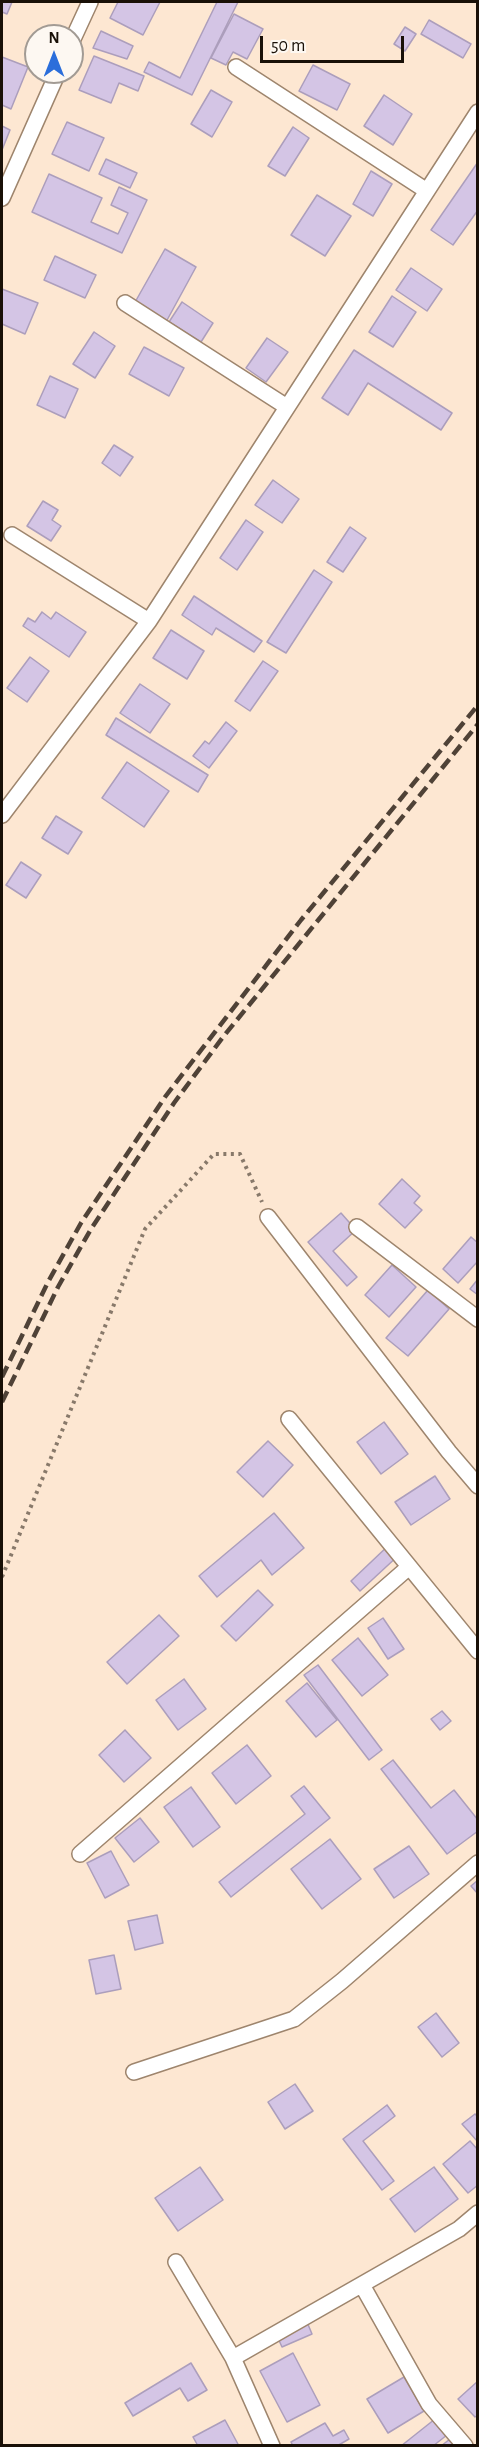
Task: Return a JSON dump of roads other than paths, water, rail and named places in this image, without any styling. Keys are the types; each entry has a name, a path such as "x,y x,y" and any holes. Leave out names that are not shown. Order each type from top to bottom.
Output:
{"street":[{"path":"80,24 90,2"},
{"path":"236,67 427,191"},
{"path":"2,198 53,84"},
{"path":"2,815 149,621 477,112"},
{"path":"125,303 287,407"},
{"path":"12,535 149,621"},
{"path":"268,1217 477,1486"},
{"path":"357,1227 477,1319"},
{"path":"289,1419 477,1651"},
{"path":"80,1854 409,1567"},
{"path":"134,2072 294,2019 342,1981 477,1863"},
{"path":"233,2358 459,2229 477,2213"},
{"path":"176,2262 233,2358 272,2445"},
{"path":"362,2285 429,2404 465,2445"}],"railway":[{"path":"2,1377 48,1282 81,1223 165,1097 301,920 478,705"},
{"path":"2,1402 58,1287 91,1229 174,1103 223,1037 478,724"}]}
